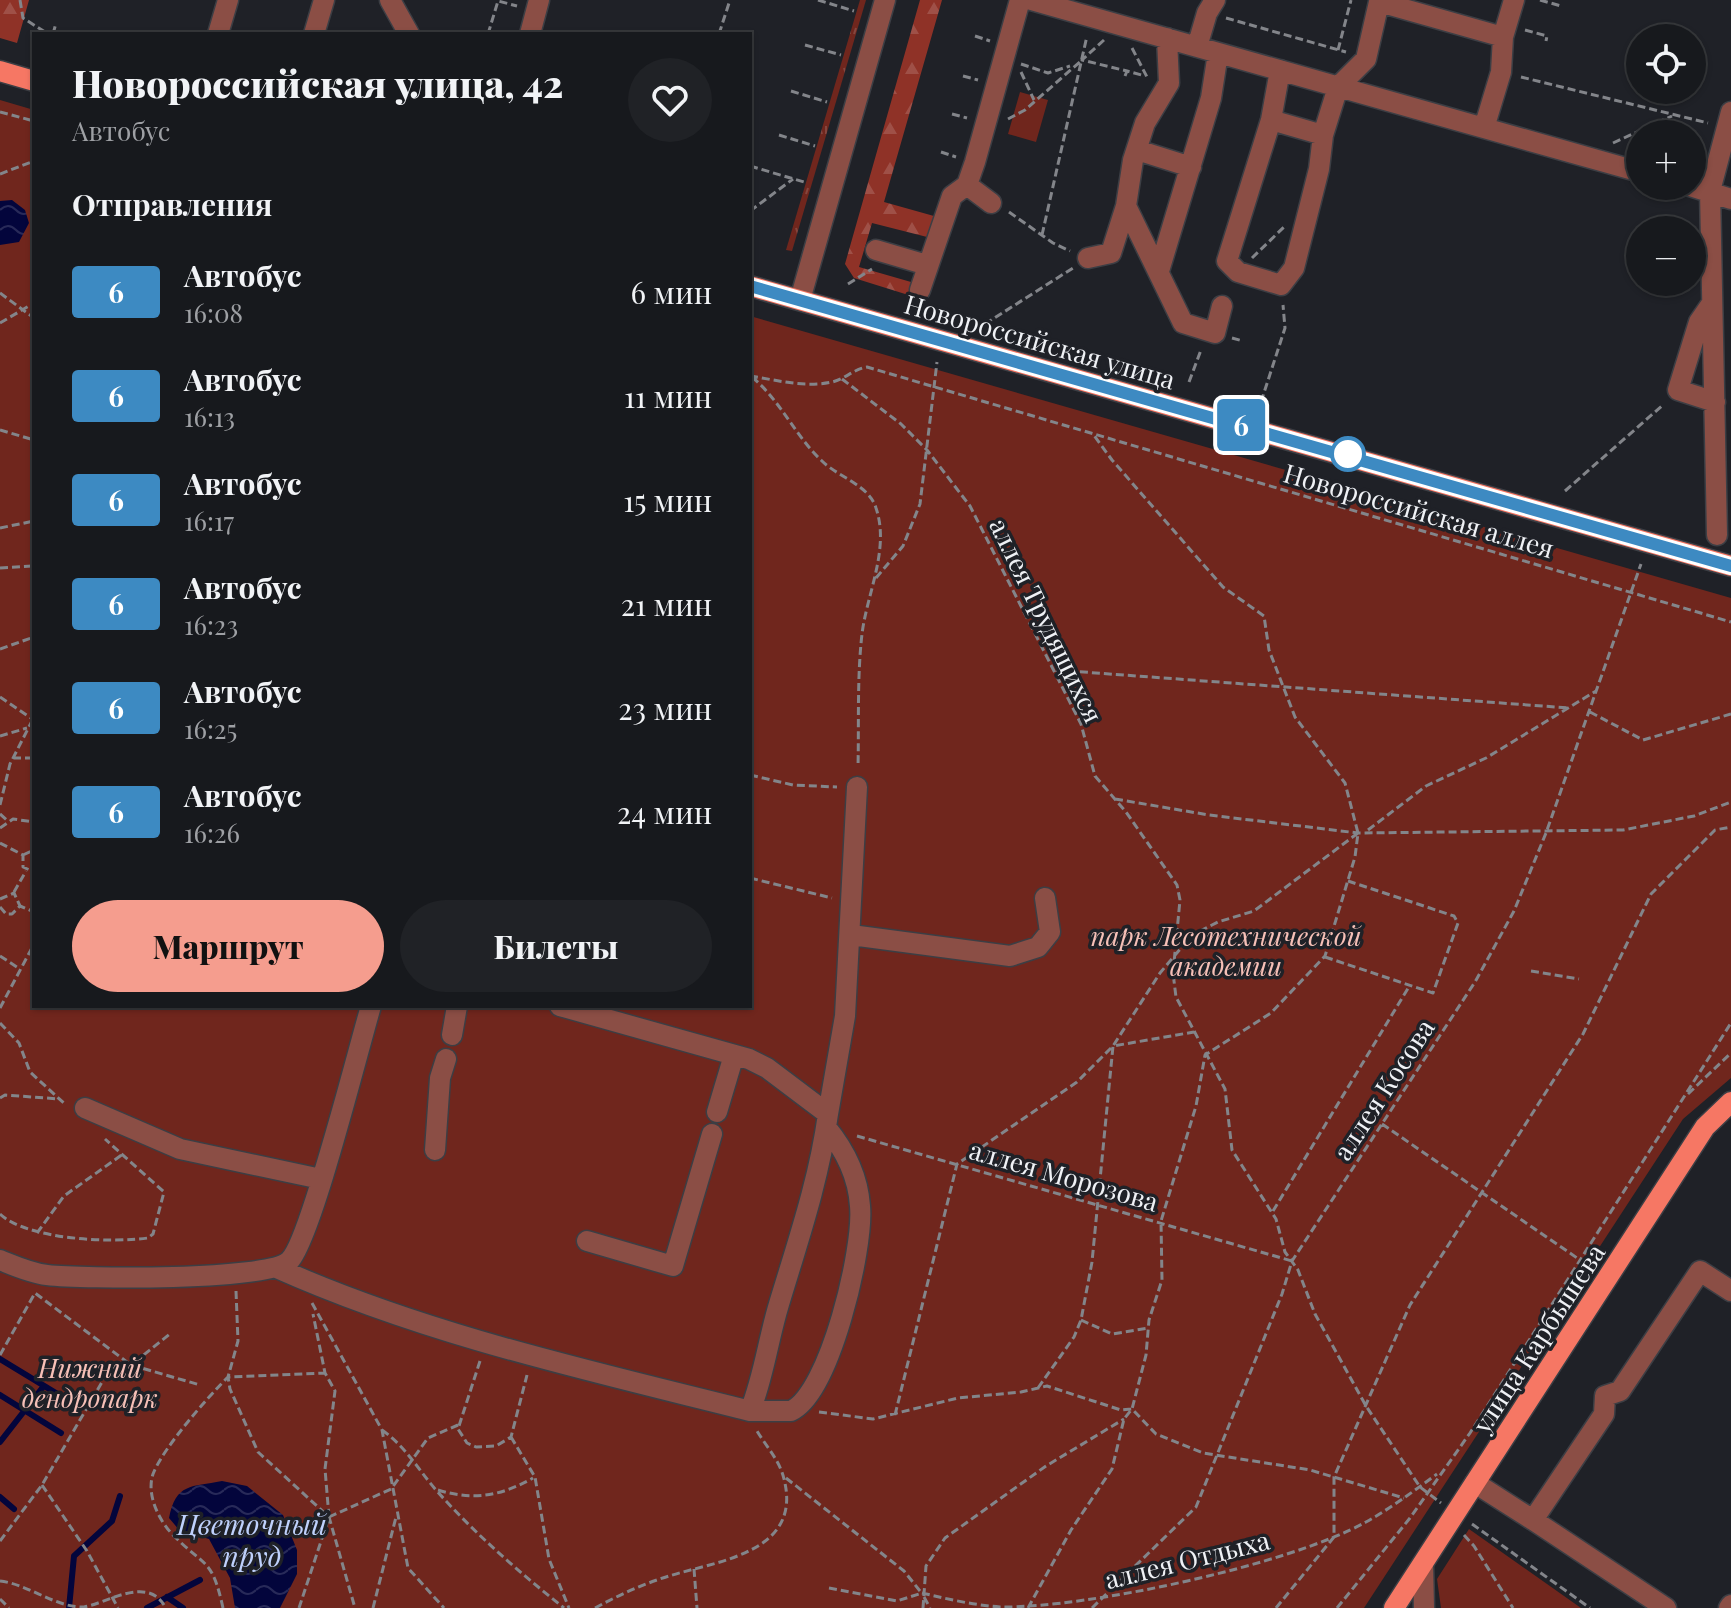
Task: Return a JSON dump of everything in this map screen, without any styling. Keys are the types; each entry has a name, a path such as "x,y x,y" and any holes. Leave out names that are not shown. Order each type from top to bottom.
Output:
{"main road":[{"path":"0,71 32,80"},
{"name":"Новороссийская улица","path":"752,287 1731,566"},
{"name":"улица Карбышева","path":"1394,1608 1705,1127 1731,1102"}],"street":[{"path":"219,32 228,0"},
{"path":"315,32 324,0"},
{"path":"390,0 408,32"},
{"path":"800,300 885,0"},
{"path":"920,290 952,196 967,185 1020,0"},
{"path":"1031,0 1071,5 1091,17 1626,168"},
{"path":"1484,128 1501,72 1505,31 1514,0"},
{"path":"1280,70 1271,120 1227,261 1238,272 1281,285 1294,268 1323,135 1338,87 1366,59 1378,1 1505,31"},
{"path":"531,32 538,6"},
{"path":"1197,47 1211,6"},
{"path":"1088,258 1111,253 1126,206 1145,123 1169,83 1167,38"},
{"path":"1159,271 1211,98 1218,53"},
{"path":"1271,120 1323,135"},
{"path":"1706,175 1729,120"},
{"path":"1137,150 1191,167"},
{"path":"967,185 991,203"},
{"path":"1706,191 1731,199"},
{"path":"1701,200 1715,402 1717,535"},
{"path":"1126,206 1183,323 1215,333 1222,306"},
{"path":"876,250 927,265"},
{"path":"1710,306 1699,322 1678,390 1715,402"},
{"path":"750,1411 763,1379 778,1307 813,1194 844,1025 857,787"},
{"path":"851,935 1010,956 1038,947 1050,932 1045,898"},
{"path":"0,1260 47,1275 234,1274 277,1268 289,1262 297,1250 321,1179 370,1008"},
{"path":"452,1035 457,1008"},
{"path":"277,1268 311,1284 532,1356 765,1414 800,1407 810,1395 824,1366 859,1244 860,1204 853,1172 827,1121 767,1068 734,1055 567,1008"},
{"path":"717,1112 734,1055"},
{"path":"435,1150 440,1078 446,1059"},
{"path":"80,1110 180,1149 321,1179"},
{"path":"587,1241 673,1266 712,1134"},
{"path":"1533,1520 1604,1414 1605,1396 1620,1391 1700,1271 1731,1291"},
{"path":"1475,1483 1666,1608"},
{"path":"1423,1564 1424,1608"}],"path":[{"path":"20,0 23,18 47,32"},
{"path":"720,32 730,0"},
{"path":"818,0 854,11"},
{"path":"1338,50 1351,0"},
{"path":"1540,0 1561,6"},
{"path":"489,32 498,1 538,6"},
{"path":"1211,6 1366,59"},
{"path":"1042,235 1091,17"},
{"path":"51,32 56,23"},
{"path":"1014,60 1026,68 1048,73 1082,60 1121,25 1147,77"},
{"path":"1505,31 1547,36 1546,41"},
{"path":"805,45 841,55"},
{"path":"1082,60 1169,83"},
{"path":"983,133 1025,110 1072,65"},
{"path":"1125,76 1127,71"},
{"path":"1501,72 1672,116 1729,120"},
{"path":"791,91 827,102"},
{"path":"0,112 32,120"},
{"path":"1584,156 1672,116"},
{"path":"779,135 815,146"},
{"path":"0,174 32,162"},
{"path":"752,167 804,182"},
{"path":"752,210 793,179"},
{"path":"991,203 1023,219 1042,235 1088,258"},
{"path":"1238,272 1292,220 1308,213"},
{"path":"985,324 1088,258"},
{"path":"1261,402 1285,328 1281,285"},
{"path":"0,293 32,316"},
{"path":"0,323 32,304"},
{"path":"1189,382 1208,331"},
{"path":"876,578 896,556 914,527 937,362"},
{"name":"Новороссийская аллея","path":"842,379 867,367 1731,622"},
{"path":"752,376 798,384 842,379"},
{"path":"752,377 823,463 870,495 879,524 876,578 862,635 857,787 811,787 752,775"},
{"name":"аллея Трудящихся","path":"842,379 894,417 927,450 970,506 996,552 1011,592 1056,670 1081,724 1095,776 1177,885 1180,900 1173,973 1176,997 1225,1089 1232,1150 1272,1212 1324,1330 1366,1406 1420,1487 1450,1509"},
{"path":"1565,491 1678,390"},
{"path":"0,430 32,439"},
{"path":"923,1608 922,1593 931,1555 945,1538 1046,1466 1124,1419 1132,1409 1162,1280 1161,1221 1196,1106 1205,1055 1271,1013 1325,956 1348,881 1358,833 1345,783 1299,727 1286,687 1269,650 1264,616 1223,587 1093,434"},
{"path":"0,528 32,521"},
{"name":"аллея Косова","path":"1092,1608 1196,1507 1282,1294 1292,1261 1483,969 1514,911 1546,833 1641,564"},
{"path":"0,568 32,566"},
{"path":"0,649 32,638"},
{"path":"1056,670 1569,708"},
{"path":"1367,832 1426,786 1486,758 1596,691"},
{"path":"0,697 32,718"},
{"path":"1589,712 1643,740 1731,714"},
{"path":"0,805 13,758 32,720"},
{"path":"0,736 27,728"},
{"path":"13,758 32,758"},
{"path":"1115,799 1209,815 1358,833 1546,833 1636,829 1730,804"},
{"path":"0,814 8,821 32,822"},
{"path":"0,828 8,821"},
{"path":"1276,1608 1334,1537 1334,1477 1410,1305 1583,1034 1651,894 1715,830 1731,827"},
{"path":"895,1415 957,1164 1065,1093 1113,1046 1176,951 1199,931 1254,911 1358,833"},
{"path":"0,843 23,855"},
{"path":"23,855 32,851"},
{"path":"23,855 22,864 26,871"},
{"path":"26,871 32,872"},
{"path":"0,899 14,893 26,871"},
{"path":"752,878 853,903"},
{"path":"1325,956 1433,993 1458,923 1454,916 1348,881"},
{"path":"14,893 20,906 32,911"},
{"path":"0,907 4,913 12,914 20,906"},
{"path":"0,919 4,913"},
{"path":"0,1008 32,948"},
{"path":"0,956 20,969"},
{"path":"1531,971 1579,979"},
{"path":"1272,1212 1410,985"},
{"path":"0,1023 19,1043 30,1072 59,1099 80,1110"},
{"path":"1337,1608 1410,1518 1479,1420 1731,1023"},
{"path":"1113,1046 1196,1032"},
{"path":"1038,1388 1074,1337 1081,1320 1098,1203 1113,1046"},
{"path":"1680,1102 1731,1053"},
{"path":"0,1098 5,1095 59,1099"},
{"name":"аллея Морозова","path":"827,1121 957,1164 1292,1261"},
{"path":"1382,1124 1582,1261"},
{"path":"0,1214 37,1233 128,1240 148,1238 153,1234 164,1192 99,1134"},
{"path":"37,1233 64,1196 123,1154"},
{"path":"223,1608 210,1565 162,1522 152,1488 156,1469 203,1404 228,1377 238,1341 234,1274"},
{"path":"311,1284 312,1308 325,1373 335,1391 325,1469 329,1517 355,1608"},
{"path":"0,1354 35,1293 131,1365 200,1385"},
{"path":"312,1308 382,1430 408,1568 444,1608"},
{"path":"1081,1320 1112,1334 1149,1328"},
{"path":"0,1541 42,1485 105,1377 131,1365 171,1333"},
{"path":"486,1342 458,1424 463,1438 476,1447 496,1446 511,1437 532,1356"},
{"path":"228,1377 325,1373"},
{"path":"228,1377 258,1452 329,1517"},
{"path":"800,1407 860,1419 895,1415 958,1398 1060,1388 1121,1410 1132,1409"},
{"path":"1132,1409 1156,1434 1216,1457 1310,1470 1404,1498"},
{"path":"750,1411 758,1433 784,1476 804,1488 904,1571 930,1608"},
{"path":"1028,1608 1071,1530 1112,1469 1124,1419"},
{"path":"299,1608 329,1517 391,1489 428,1438 458,1424"},
{"path":"382,1430 401,1443 434,1488 494,1548 567,1608"},
{"path":"511,1437 535,1477 549,1559 567,1608"},
{"name":"аллея Отдыха","path":"829,1588 897,1601 922,1593 981,1605 1028,1608 1100,1600 1238,1567 1334,1537 1404,1498 1442,1470"},
{"path":"595,1608 639,1587 749,1554 767,1540 785,1507 784,1476"},
{"path":"434,1488 466,1496 495,1495 535,1477"},
{"path":"42,1485 81,1541 118,1608"},
{"path":"373,1608 397,1513"},
{"path":"1466,1520 1590,1608"},
{"path":"1459,1531 1474,1546 1513,1608"},
{"path":"694,1569 697,1608"},
{"path":"0,1581 74,1607 112,1597 149,1593 159,1596 164,1605"},
{"path":"0,1599 9,1608"}],"green space":[{"path":"0,0 29,0 17,43 0,38"},
{"path":"860,0 866,0 792,251 786,250"},
{"path":"920,0 942,0 884,202 941,218 935,239 872,223 859,267 911,282 918,298 854,278 845,264"},
{"path":"1020,92 1048,100 1036,142 1008,134"},
{"name":"парк Лесотехнической академии","path":"0,100 32,109 32,1008 752,1008 752,317 1731,598 1731,1078 1683,1119 1364,1608 0,1608"},
{"path":"1469,1529 1581,1608 1441,1608 1437,1579"}],"water":[{"path":"12,200 25,210 29,223 19,242 0,245 0,201"},
{"name":"Цветочный пруд","path":"222,1481 247,1486 283,1515 297,1550 297,1574 280,1608 235,1608 230,1578 209,1539 180,1531 169,1518 181,1492 193,1486"}],"waterway":[{"path":"0,1359 74,1404"},
{"path":"0,1442 43,1387"},
{"path":"0,1395 61,1433"},
{"path":"69,1608 74,1556 112,1521 120,1496"},
{"path":"0,1497 14,1509"},
{"path":"147,1608 200,1580"},
{"path":"167,1597 183,1608"}],"bus line":[{"name":"6","path":"752,287 1731,566"}],"park label":[{"name":"Нижний дендропарк","path":"90,1382"}]}
